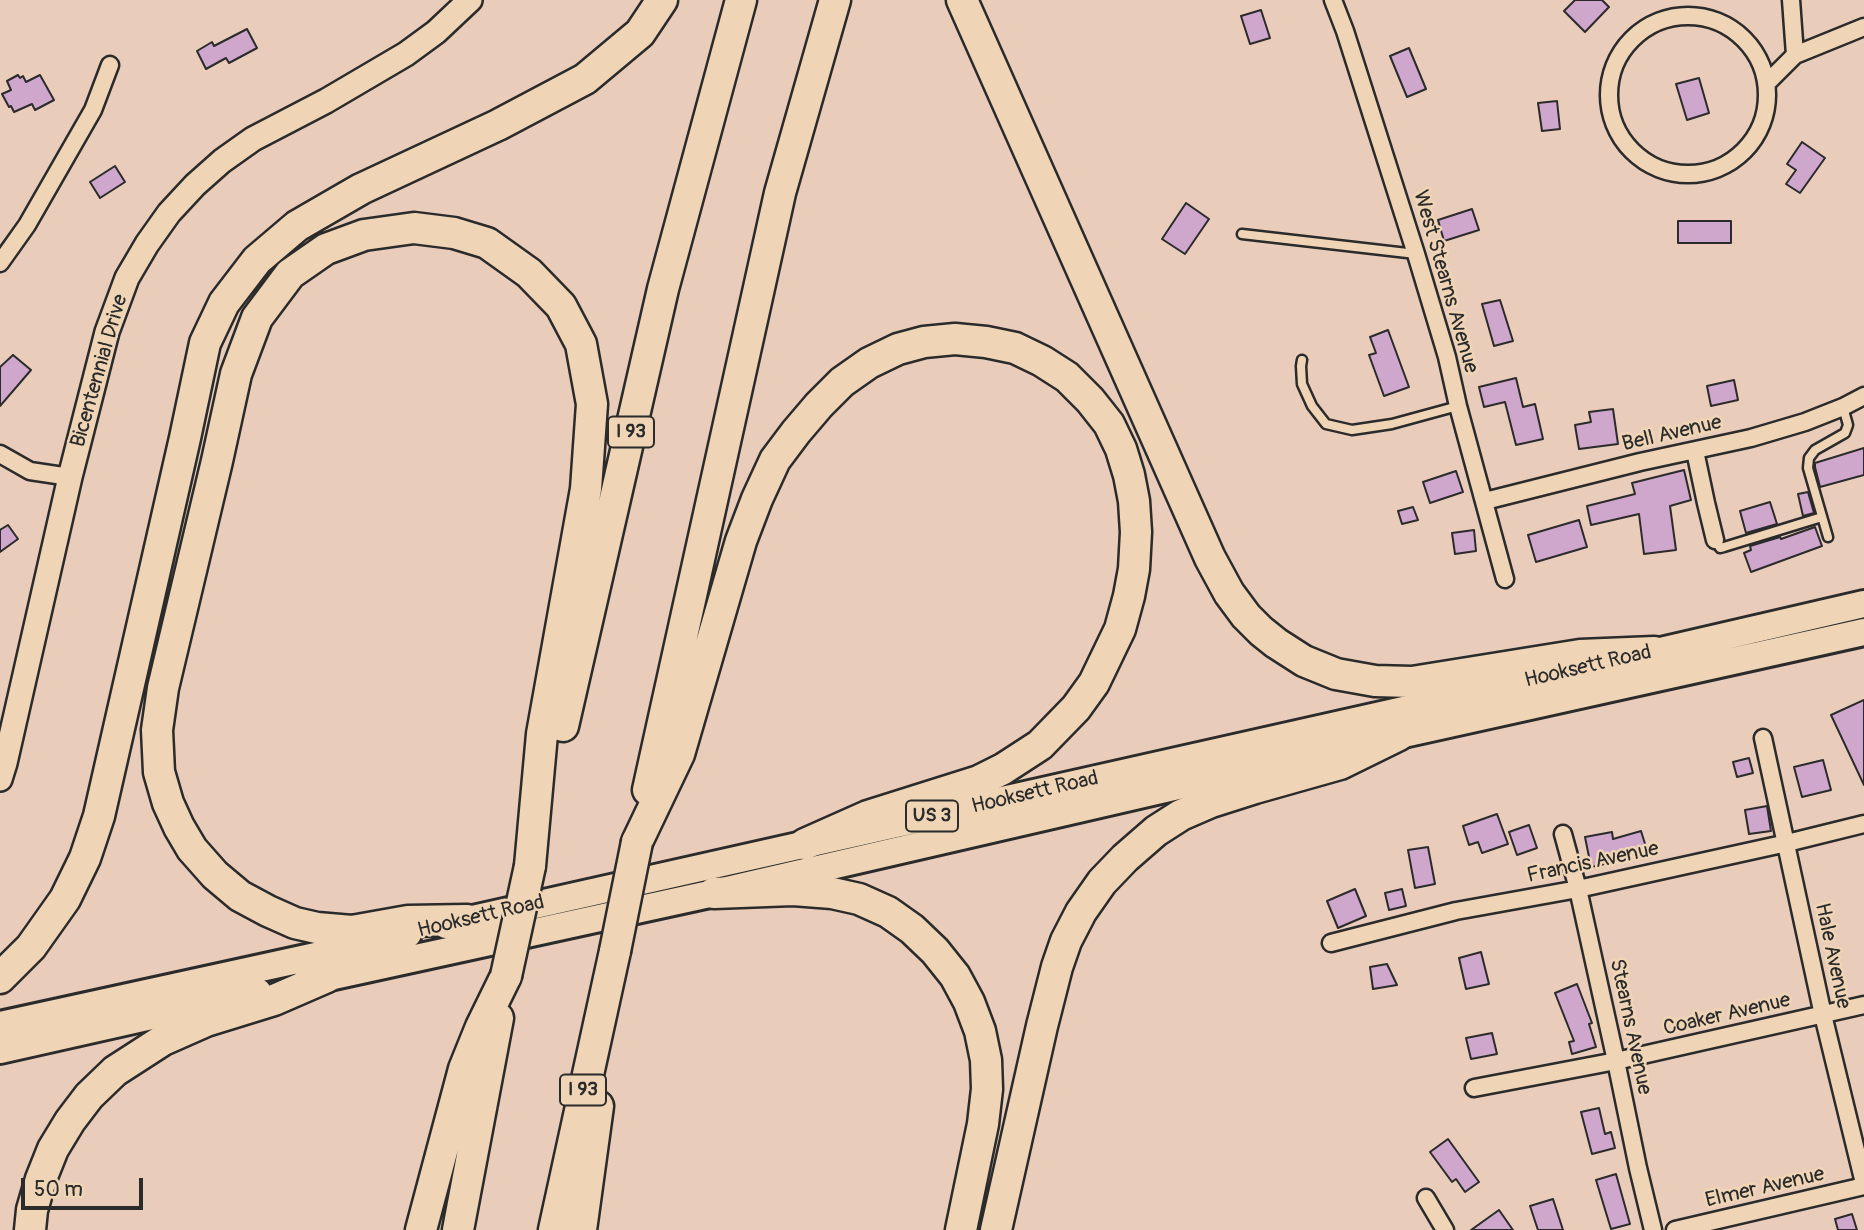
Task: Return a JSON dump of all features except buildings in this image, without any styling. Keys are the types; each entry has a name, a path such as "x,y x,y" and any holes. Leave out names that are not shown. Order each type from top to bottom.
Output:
{"highway":[{"path":"0,978 31,947 65,899 99,816 205,343 224,303 257,260 297,226 361,189 498,125 585,79 640,33 662,0"},
{"name":"I 93","path":"458,1230 506,976 530,866 663,289 741,0"},
{"name":"I 93","path":"554,1230 780,193 835,0"},
{"path":"962,0 1210,558 1229,593 1261,631 1304,661 1336,674 1375,681 1412,682 1580,656 1654,652"},
{"path":"467,920 408,921 352,931 295,923 268,911 240,896 215,875 192,849 168,803 159,772 156,730 163,688 236,374 244,352 257,318 290,274 326,249 364,235 414,228 454,233 487,243 529,273 561,306 581,344 592,404 586,489 542,734 530,866"},
{"path":"637,842 679,754 757,499 775,460 796,432 842,382 869,363 898,349 924,342 955,339 1015,348 1067,377 1109,424 1121,449 1134,501 1136,532 1134,569 1120,629 1094,683 1076,708 1040,745 1003,769 979,780 868,816 804,844"},
{"path":"996,1230 1057,967 1066,941 1081,912 1102,882 1156,831 1181,815 1211,802 1340,764 1399,735"},
{"path":"714,893 793,890 832,893 859,899 888,912 912,929 935,951 955,976 970,1002 980,1031 986,1060 987,1089 983,1124 961,1230"},
{"path":"421,1230 464,1069 506,976"},
{"path":"30,1230 32,1210 53,1149 83,1104 115,1071 163,1040 206,1021 274,1000 327,977"},
{"path":"581,1230 604,1062 600,1016"}],"main road":[{"name":"Hooksett Road","path":"0,1025 334,952 1864,604"},
{"name":"Hooksett Road","path":"0,1051 714,893 1399,735 1864,632"}],"street":[{"name":"Bicentennial Drive","path":"0,779 70,477 107,332 127,278 147,244 169,213 222,161 253,139 326,101 406,54 436,32 470,0"},
{"name":"West Stearns Avenue","path":"1333,0 1447,357 1505,579"},
{"path":"1791,0 1795,55"},
{"path":"1767,83 1759,59 1745,39 1724,24 1701,16 1676,16 1652,23 1632,38 1617,58 1609,82 1609,107 1615,128 1628,148 1645,162 1666,172 1689,175 1711,172 1732,162 1749,147 1761,128 1767,106 1767,83 1795,55 1864,27"},
{"path":"0,263 27,225 93,110 110,65"},
{"name":"Bell Avenue","path":"1485,501 1640,462 1751,438 1805,422 1864,396"},
{"path":"1695,451 1715,540"},
{"path":"0,454 30,471 70,477"},
{"name":"Hale Avenue","path":"1763,738 1823,1015 1864,1185"},
{"name":"Francis Avenue","path":"1331,943 1456,911 1578,889 1864,824"},
{"name":"Stearns Avenue","path":"1563,834 1578,889 1637,1168 1653,1230"},
{"name":"Coaker Avenue","path":"1474,1088 1616,1061 1864,1005"},
{"name":"Elmer Avenue","path":"1675,1230 1864,1185"},
{"path":"1426,1198 1446,1230"}],"lane":[{"path":"1241,234 1416,254"},
{"path":"1302,360 1302,383 1312,406 1326,424 1352,430 1391,424 1458,406"},
{"path":"1828,537 1808,468 1809,458 1815,450 1845,433 1848,425 1843,407"},
{"path":"1715,540 1720,548 1822,517"}]}
